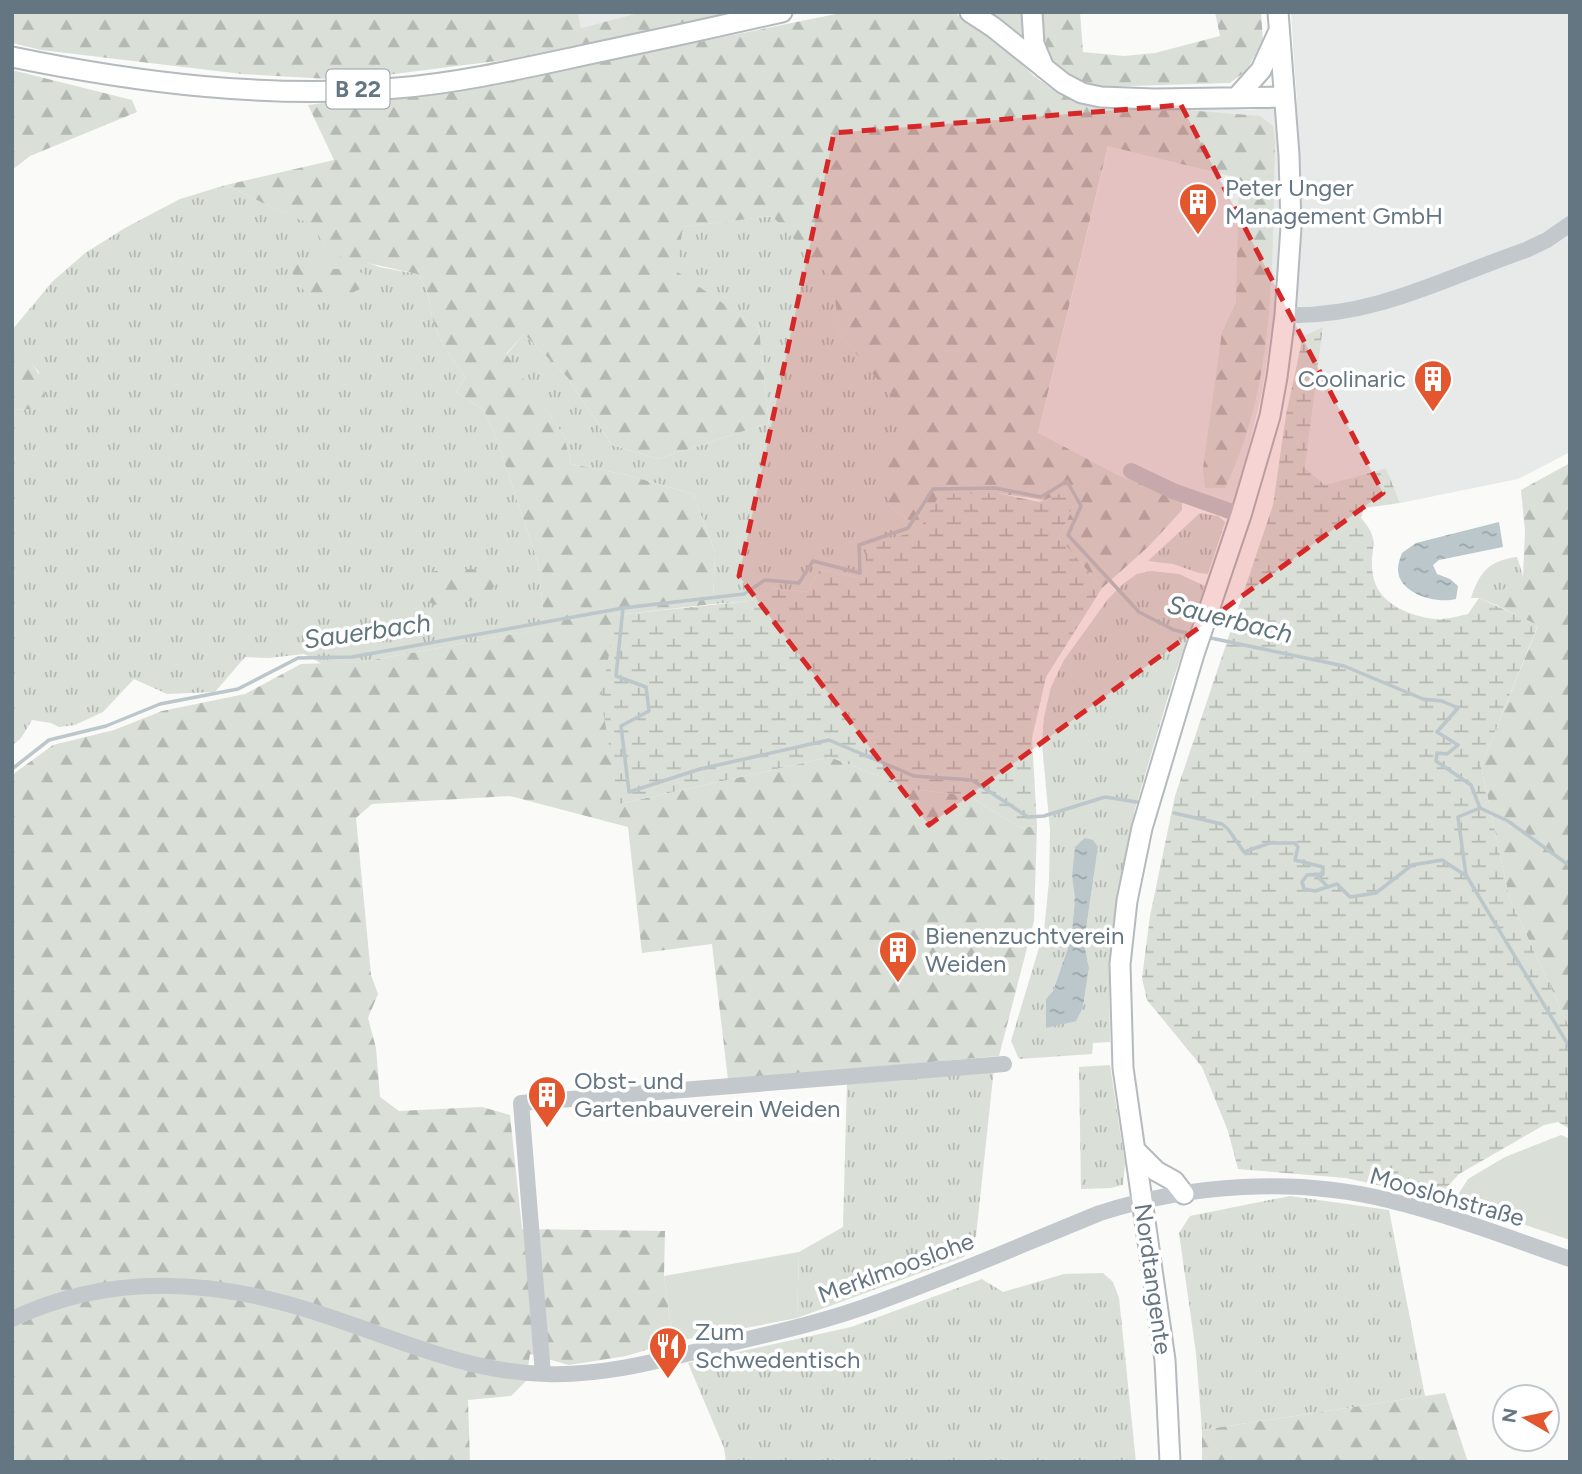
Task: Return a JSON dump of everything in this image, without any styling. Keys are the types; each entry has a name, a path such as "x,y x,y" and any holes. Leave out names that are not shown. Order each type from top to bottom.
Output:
{"main road":[{"name":"B 22","path":"12,57 94,73 205,87 295,92 397,88 515,70 782,12"},
{"path":"970,12 1063,83 1082,93 1101,97 1284,97"},
{"path":"1032,12 1034,44 1045,69"},
{"path":"1237,97 1261,70 1274,45 1279,20"},
{"path":"1241,515 1270,415 1285,315 1291,227 1279,20"},
{"name":"Nordtangente","path":"1170,1462 1165,1360 1126,1096 1120,1029 1120,964 1127,901 1142,828 1194,654 1241,515"},
{"path":"1135,1150 1156,1171 1174,1181 1184,1194"}],"street":[{"path":"1285,315 1319,315 1368,308 1526,250 1570,224"},
{"path":"1131,471 1173,491 1241,515"},
{"path":"543,1374 521,1103 1004,1064"},
{"name":"Mooslohstraße","path":"1143,1200 1248,1187 1343,1191 1387,1199 1439,1214 1570,1259"},
{"name":"Merklmooslohe","path":"12,1318 67,1298 114,1287 139,1284 188,1285 223,1289 285,1303 440,1357 543,1374 591,1374 640,1365 819,1321 877,1302 1100,1213 1143,1200"}],"highlighted area":[{"path":"1181,105 1383,493 929,825 739,576 834,133"}],"shaded area":[{"path":"578,12 642,12 581,28"},
{"path":"1291,12 1570,12 1570,452 1518,479 1400,503 1386,468 1325,485 1305,468 1323,327 1303,336 1271,333 1262,392 1231,520 1116,474 1038,434 1119,103 1251,110 1297,103"}],"green space":[{"path":"12,12 578,12 581,28 642,12 736,12 584,50 347,80 242,74 41,50 12,43"},
{"path":"846,12 953,12 986,32 1034,76 1058,93 1086,102 1260,116 1273,126 1275,141 1272,274 1263,362 1242,447 1225,488 1205,488 1203,468 1222,332 1236,303 1239,178 1108,146 1038,433 1116,474 1182,501 1182,510 1149,546 1102,588 1059,537 1074,505 998,493 920,530 888,504 884,456 916,426 839,333 833,280 772,216 683,227 676,271 759,328 769,423 658,459 612,445 568,378 524,334 506,354 564,436 571,464 627,475 693,494 715,552 713,604 616,615 619,804 830,757 912,789 969,796 1021,828 1037,826 1034,921 999,1056 728,1080 712,944 642,953 628,827 510,796 372,804 356,818 371,975 378,994 368,1018 376,1048 380,1097 399,1111 482,1107 510,1115 522,1229 665,1231 664,1276 673,1342 626,1356 569,1365 530,1354 526,1381 511,1396 468,1400 470,1462 12,1462 12,775 53,745 114,730 162,711 245,694 301,664 362,662 557,626 543,608 538,563 497,440 484,410 456,392 465,377 438,335 427,292 417,274 341,257 324,246 313,224 226,185 334,160 308,105 526,77"},
{"path":"982,12 1023,12 1027,48"},
{"path":"1043,12 1080,12 1083,52 1124,56 1155,53 1220,36 1215,12 1261,12 1263,41 1246,71 1230,83 1098,87 1069,79 1049,59 1041,20"},
{"path":"12,70 132,100 137,112 30,156 12,170"},
{"path":"226,185 314,224 324,246 379,267 417,274 427,292 438,335 465,377 456,392 484,410 497,440 538,563 543,608 558,626 362,662 322,664 304,654 269,658 245,657 215,692 167,694 134,679 103,712 75,725 59,727 32,720 21,738 12,746 12,410 41,409 39,372 25,357 12,358 12,330 52,282 85,253 180,199"},
{"path":"772,216 834,280 839,333 917,426 888,504 920,530 867,547 865,579 820,569 807,592 772,588 749,601 713,604 715,552 693,494 627,475 571,464 564,436 506,355 524,334 568,378 612,445 658,459 769,423 759,328 675,271 682,227"},
{"path":"316,258 332,269 354,269 368,276 367,285 343,297 322,299 312,296 297,281 290,267 298,262"},
{"path":"1323,327 1305,468 1325,485 1386,468 1400,503 1364,508 1361,518 1368,526 1373,539 1373,575 1381,593 1396,607 1426,618 1444,619 1468,614 1479,598 1538,625 1481,766 1509,897 1570,1029 1570,1129 1558,1122 1544,1125 1459,1174 1437,1198 1346,1178 1238,1169 1228,1131 1202,1067 1147,1000 1142,978 1150,916 1175,796 1273,505 1286,415 1303,336"},
{"path":"25,356 35,368 44,387 42,409 12,410 12,358"},
{"path":"1570,463 1570,1029 1509,897 1481,766 1538,626 1496,605 1501,591 1523,576 1525,531 1521,490"},
{"path":"1067,491 1074,505 1059,537 1102,588 1046,677 1032,738 1037,826 1021,828 969,796 912,789 830,757 619,804 601,699 616,615 749,601 771,588 807,592 820,569 865,579 866,547 919,530 940,494 998,493 1039,502"},
{"path":"1200,513 1218,516 1225,522 1208,574 1173,564 1148,561"},
{"path":"1517,557 1523,576 1502,591 1496,605 1479,598 1471,598 1487,569 1499,561"},
{"path":"472,569 491,573 495,586 480,599 434,605 421,597 423,579 435,571"},
{"path":"1151,571 1179,574 1205,586 1173,680 1135,809 1116,905 1109,968 1110,1042 1093,1043 1092,1054 1019,1059 1011,1041 1044,931 1049,881 1050,830 1042,744 1044,717 1051,687 1064,660 1108,599 1137,574","holes":["1098,847 1084,943 1089,968 1083,1007 1047,1028 1046,1000 1053,991 1071,939 1075,899 1072,877"]},
{"path":"1110,1065 1125,1164 1123,1185 1081,1189 1079,1067"},
{"path":"994,1068 976,1236 964,1257 797,1318 799,1252 843,1227 847,1082"},
{"path":"1561,1135 1570,1139 1570,1240 1454,1201 1468,1179 1505,1157"},
{"path":"1290,1196 1389,1210 1425,1396 1202,1430 1196,1353 1179,1233 1190,1216"},
{"path":"799,1252 797,1318 673,1342 664,1276"},
{"path":"1103,1273 1113,1282 1119,1298 1136,1462 726,1462 724,1448 688,1363 851,1327 982,1279 1003,1292 1064,1274"},
{"path":"1445,1393 1468,1462 1202,1462 1202,1430"}],"water":[{"path":"1499,522 1503,547 1439,560 1433,565 1437,574 1450,579 1458,586 1456,599 1439,600 1420,595 1412,591 1400,578 1398,568 1402,553 1416,543"},
{"path":"1085,838 1093,840 1098,847 1084,943 1089,968 1083,1007 1076,1021 1046,1028 1046,999 1053,991 1071,939 1075,899 1072,877 1075,847"}],"waterway":[{"name":"Sauerbach","path":"12,769 49,740 106,726 160,704 238,689 298,658 352,657 623,608 744,594 765,580 799,583 813,561 860,573 859,545 908,528 933,489 995,488 1041,497 1067,481 1081,506 1068,535 1139,612 1174,630 1195,635"},
{"name":"Sauerbach","path":"623,608 616,676 646,687 649,711 621,726 629,792 700,769 829,740 914,776 972,780 1028,817 1044,816 1105,797 1137,802"},
{"name":"Sauerbach","path":"1206,637 1344,666 1423,699 1442,701 1458,708 1437,732 1458,745 1447,754 1437,753 1436,761 1471,785 1480,808 1458,817 1466,875 1570,1048"},
{"path":"1480,808 1508,821 1570,866"},
{"name":"Sauerbach","path":"1174,813 1222,824 1244,852 1270,843 1295,843 1298,847 1295,860 1323,867 1323,874 1307,875 1302,882 1304,889 1315,891 1337,884 1350,897 1376,893 1412,865 1442,860 1465,875"},
{"name":"Sauerbach","path":"1315,874 1328,887"}],"place":[{"name":"Peter Unger Management GmbH","path":"1198,236"},
{"name":"Coolinaric","path":"1433,413"},
{"name":"Bienenzuchtverein Weiden","path":"898,984"},
{"name":"Obst- und Gartenbauverein Weiden","path":"547,1129"},
{"name":"Zum Schwedentisch","path":"668,1380"}]}
